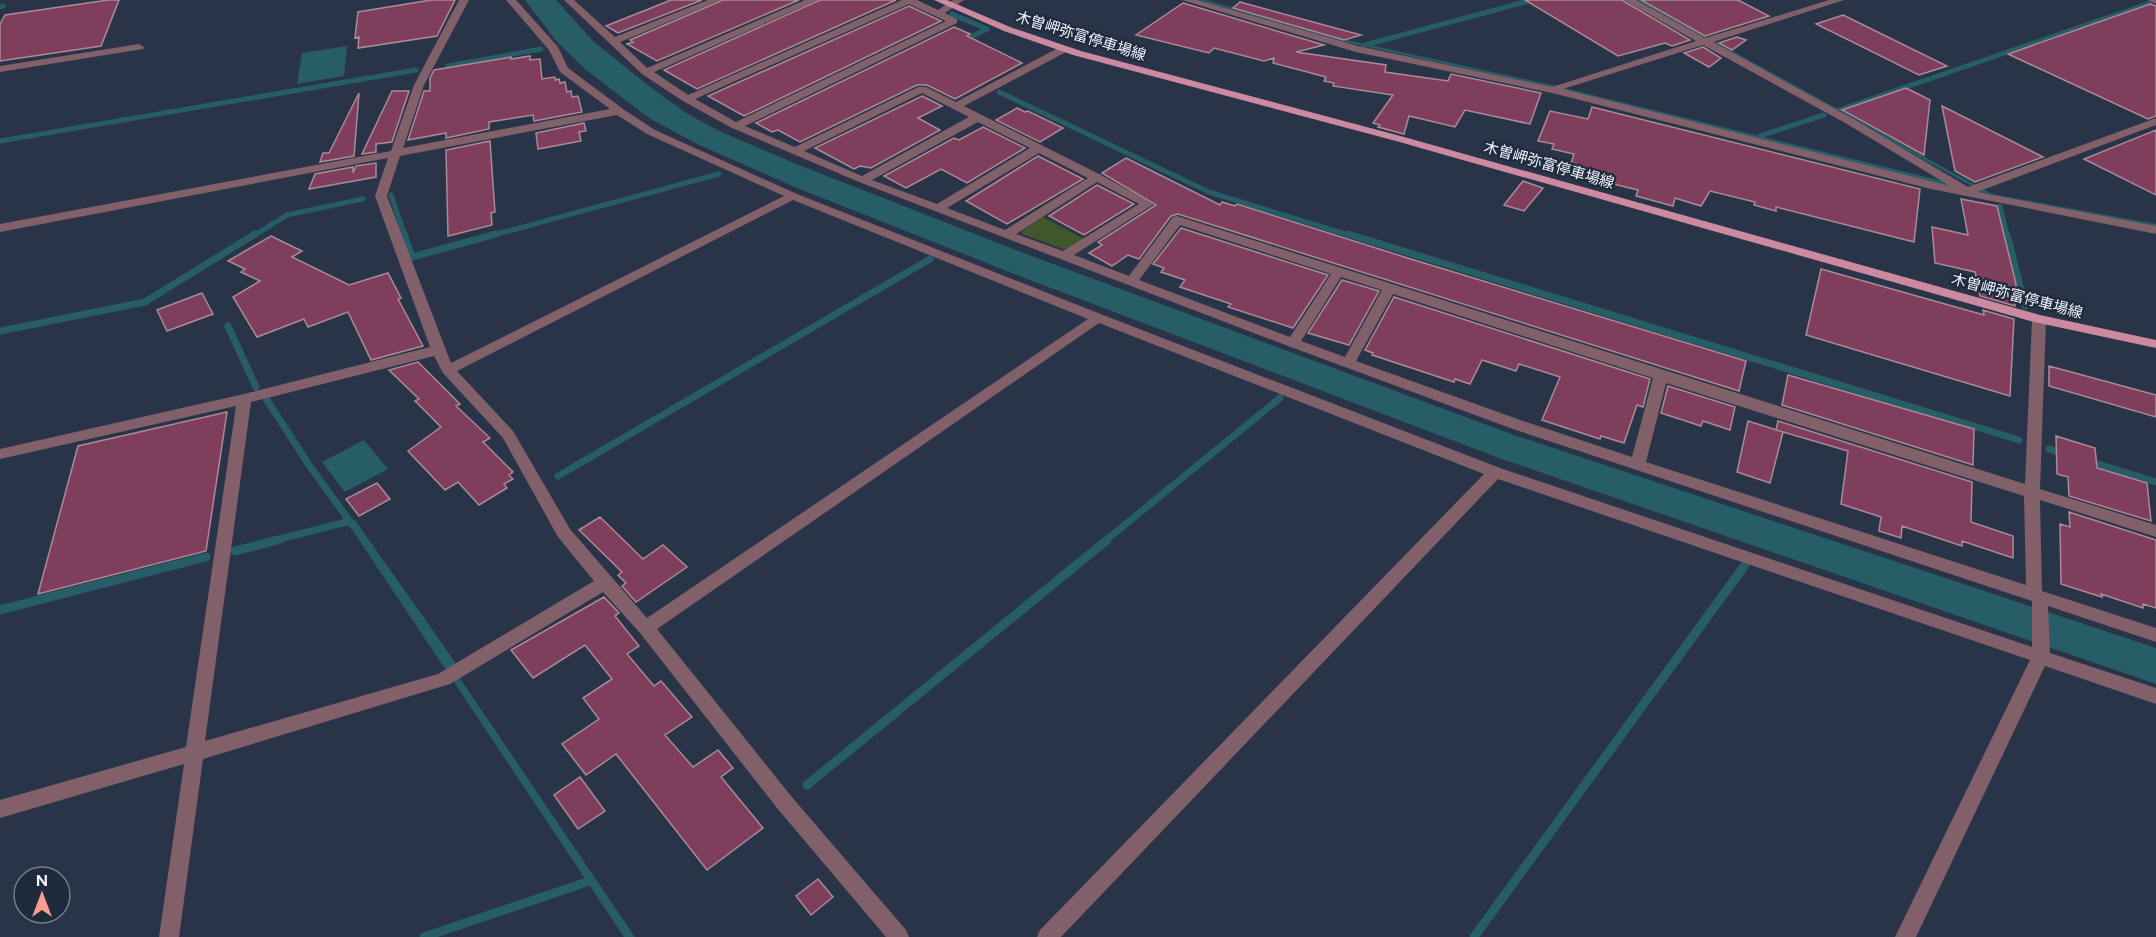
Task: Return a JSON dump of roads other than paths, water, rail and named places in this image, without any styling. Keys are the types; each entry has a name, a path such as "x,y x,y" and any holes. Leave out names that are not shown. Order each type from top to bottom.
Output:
{"main road":[{"name":"木曽岬弥富停車場線","path":"939,0 955,3 1007,29 1064,49 1400,139 2039,319 2156,344"}],"street":[{"path":"464,0 419,85 381,196 438,350 448,370 508,435 564,533 604,583 646,628 784,802 899,937"},
{"path":"511,0 554,50 564,70 619,111 651,132 793,196 1098,318 1495,471 2041,652 2156,696"},
{"path":"570,0 646,72 687,99 736,126 863,180 1293,343 1518,425 2038,600 2156,635"},
{"path":"612,42 716,0"},
{"path":"646,72 813,0"},
{"path":"687,99 909,0 954,21 736,126"},
{"path":"1186,0 1210,2 1356,49 1557,88 1964,190 2156,230"},
{"path":"1629,0 1706,39 1964,190 1981,187 2156,121"},
{"path":"1557,88 1706,39 1839,0"},
{"path":"938,14 955,3"},
{"path":"0,69 138,47"},
{"path":"957,106 1064,49"},
{"path":"795,151 922,89 1148,204 1065,255"},
{"path":"0,228 619,111"},
{"path":"863,180 978,117"},
{"path":"938,208 1040,148"},
{"path":"1007,234 1097,177"},
{"path":"448,370 793,196"},
{"path":"1132,281 1177,220 1660,376 2156,531"},
{"path":"1293,343 1338,272"},
{"path":"1349,362 1390,288"},
{"path":"646,628 1098,318"},
{"path":"1905,937 2041,652 2032,492 2039,319"},
{"path":"0,454 244,399 438,350"},
{"path":"1638,464 1660,376"},
{"path":"169,937 244,399"},
{"path":"1047,937 1495,471"},
{"path":"0,808 444,679 604,583"}],"waterway":[{"path":"1365,45 1532,0"},
{"path":"1839,110 2150,3"},
{"path":"952,14 987,29 963,41"},
{"path":"448,66 541,49"},
{"path":"0,141 416,70"},
{"path":"999,92 1209,192 1352,236"},
{"path":"1760,136 1824,115"},
{"path":"490,236 719,174"},
{"path":"391,195 405,236"},
{"path":"253,236 287,215 363,199"},
{"path":"2000,206 2007,236"},
{"path":"0,331 145,302 255,234"},
{"path":"404,234 412,257 496,234"},
{"path":"1348,234 2019,440"},
{"path":"2007,234 2025,306"},
{"path":"558,476 930,259"},
{"path":"228,326 256,387"},
{"path":"1105,541 1280,398"},
{"path":"267,400 309,465 350,521"},
{"path":"2049,449 2065,454"},
{"path":"2088,461 2156,482"},
{"path":"272,541 350,521"},
{"path":"350,521 354,527"},
{"path":"235,551 278,540"},
{"path":"807,785 1107,540"},
{"path":"0,610 206,557"},
{"path":"1474,937 1745,565"},
{"path":"424,937 587,882"}]}
